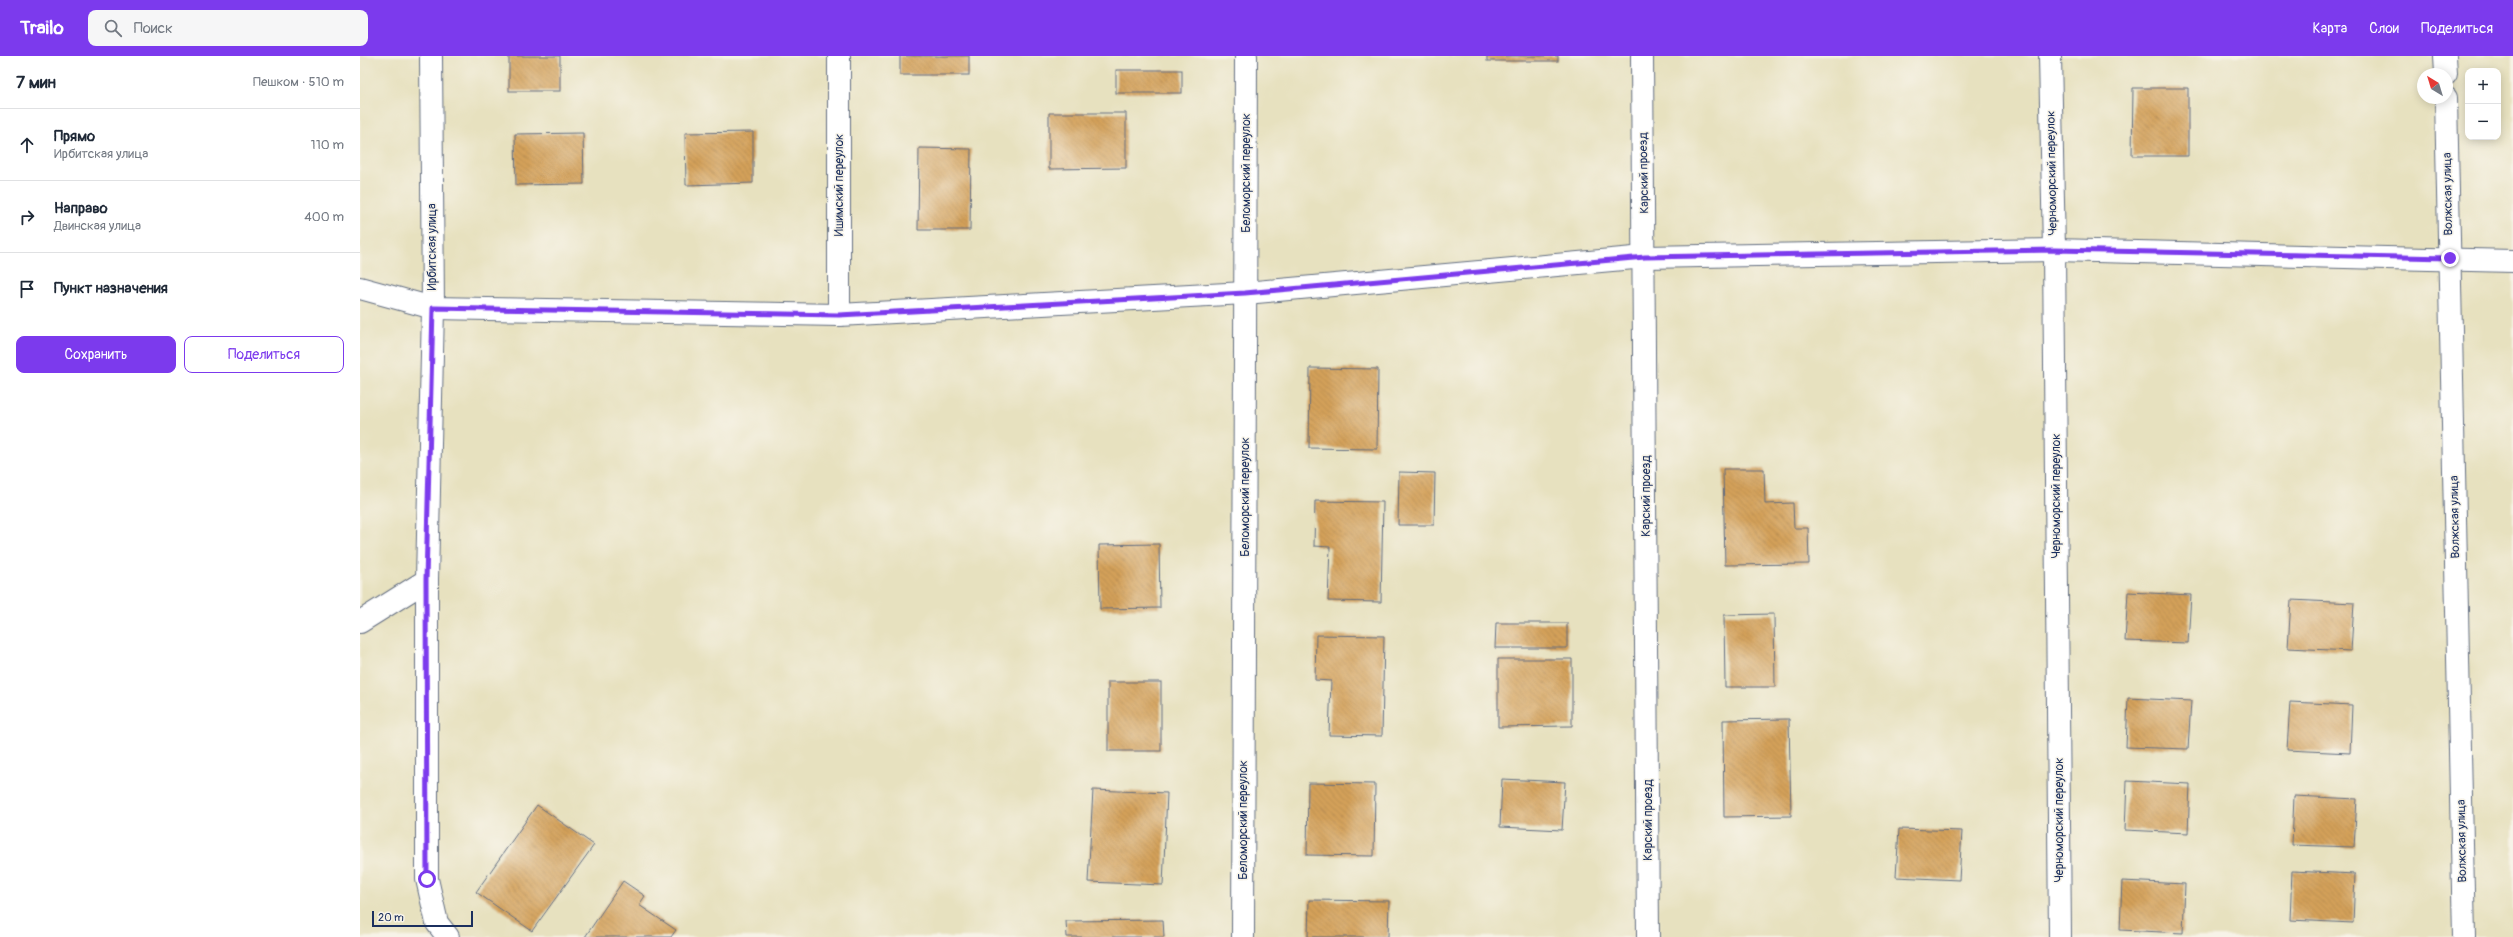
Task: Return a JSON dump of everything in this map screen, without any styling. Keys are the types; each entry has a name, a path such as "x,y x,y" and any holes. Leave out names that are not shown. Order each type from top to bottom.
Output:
{"street":[{"name":"Ирбитская улица","path":"431,56 433,308 426,580 427,879 437,923 448,937"},
{"name":"Ишимский переулок","path":"839,56 839,315"},
{"name":"Беломорский переулок","path":"1243,937 1246,56"},
{"name":"Карский проезд","path":"1642,56 1645,257 1648,937"},
{"name":"Черноморский переулок","path":"2050,56 2054,250 2060,937"},
{"path":"2445,56 2446,68"},
{"name":"Волжская улица","path":"2446,104 2464,937"},
{"path":"360,288 433,308 839,315 1245,293 1645,257 2054,250 2450,258 2513,261"},
{"path":"360,622 426,580"}],"building":[{"path":"509,56 560,56 560,91 509,91"},
{"path":"900,56 969,56 969,75 900,75"},
{"path":"1487,56 1558,56 1558,61 1487,61"},
{"path":"1116,70 1182,70 1182,93 1116,93"},
{"path":"2133,88 2188,88 2188,156 2132,156"},
{"path":"1049,113 1126,113 1126,168 1049,169"},
{"path":"753,132 753,183 686,185 685,133"},
{"path":"583,133 584,184 516,185 515,134"},
{"path":"919,148 971,149 970,230 918,230"},
{"path":"1310,368 1378,369 1377,449 1309,448"},
{"path":"1723,469 1764,469 1765,504 1793,503 1794,528 1808,528 1809,564 1725,565"},
{"path":"1399,472 1435,473 1434,525 1398,525"},
{"path":"1315,501 1383,502 1381,602 1328,601 1330,547 1314,546"},
{"path":"1159,544 1160,608 1100,609 1099,545"},
{"path":"2128,592 2191,595 2188,643 2125,641"},
{"path":"2291,600 2354,603 2351,651 2288,648"},
{"path":"1774,614 1775,687 1725,687 1724,615"},
{"path":"1496,623 1567,623 1567,648 1495,648"},
{"path":"1316,635 1384,636 1382,736 1329,735 1331,681 1315,680"},
{"path":"1498,659 1572,659 1572,726 1498,727"},
{"path":"1108,682 1161,682 1161,751 1108,751"},
{"path":"2128,698 2191,701 2188,749 2126,747"},
{"path":"2290,702 2352,705 2350,753 2287,750"},
{"path":"1789,719 1791,816 1724,817 1723,720"},
{"path":"1502,779 1565,782 1562,830 1500,827"},
{"path":"2127,781 2190,784 2188,833 2125,830"},
{"path":"1308,783 1375,784 1374,856 1307,855"},
{"path":"1093,790 1167,793 1163,885 1088,882"},
{"path":"2294,796 2357,799 2354,847 2292,845"},
{"path":"537,805 594,845 532,931 476,892"},
{"path":"1899,829 1962,831 1959,880 1896,877"},
{"path":"2292,871 2355,874 2353,923 2290,920"},
{"path":"623,881 645,896 639,905 676,930 671,937 585,937"},
{"path":"2122,881 2185,884 2183,933 2120,930"},
{"path":"1309,900 1389,901 1388,937 1308,937"},
{"path":"1163,920 1164,937 1067,937 1066,921"}],"route":[{"path":"427,879 426,580 433,308 839,315 1245,293 1645,257 2054,250 2450,258"}]}
